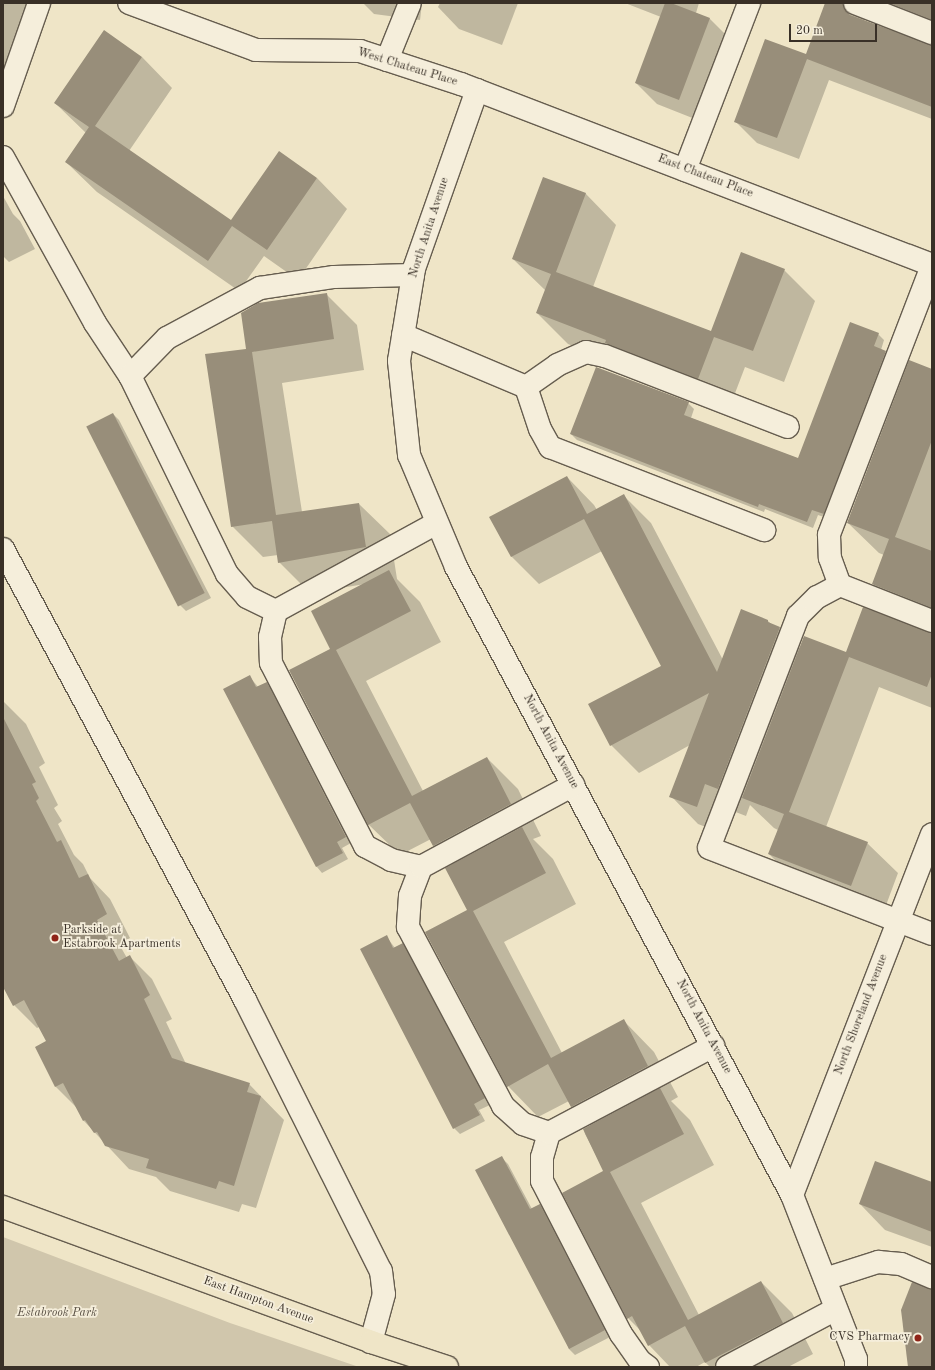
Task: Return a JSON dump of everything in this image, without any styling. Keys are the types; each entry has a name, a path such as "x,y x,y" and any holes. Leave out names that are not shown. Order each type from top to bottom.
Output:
{"main road":[{"name":"East Hampton Avenue","path":"3,1207 371,1342 447,1367"}],"street":[{"path":"3,106 39,3"},
{"name":"West Chateau Place","path":"129,3 256,50 360,52 477,90"},
{"path":"387,60 410,3"},
{"path":"685,170 749,3"},
{"path":"855,3 932,33"},
{"name":"East Chateau Place","path":"477,90 932,266"},
{"name":"North Anita Avenue","path":"477,90 413,275 399,361 409,455 456,567 792,1195 856,1359 856,1367"},
{"path":"3,157 96,323 130,376 227,574 247,597 276,611"},
{"path":"932,266 829,535 830,558 840,585 932,621"},
{"path":"130,376 167,338 260,288 334,277 413,275"},
{"path":"403,335 526,387 540,429 550,447 764,530"},
{"path":"526,387 557,365 586,352 605,356 788,427"},
{"path":"437,523 276,611 270,636 271,663 365,846 391,860 421,866 573,785"},
{"path":"3,548 245,1000 381,1271 384,1294 371,1342"},
{"path":"840,585 817,597 798,616 709,848 932,934"},
{"name":"North Shoreland Avenue","path":"792,1195 932,834"},
{"path":"421,866 410,896 408,927 503,1106 523,1124 549,1133"},
{"path":"648,1367 640,1361 621,1334 542,1181 542,1157 549,1133 712,1046"},
{"path":"825,1279 878,1262 901,1264 932,1277"},
{"path":"726,1367 836,1309"}],"green space":[{"name":"Estabrook Park","path":"3,1237 230,1323 359,1367 3,1367"}],"building":[{"path":"665,3 671,3 710,18 679,100 635,83"},
{"path":"825,3 843,3 845,10 850,15 932,45 932,107 807,59 777,138 734,122 765,39 806,54"},
{"path":"889,3 932,3 932,20"},
{"path":"104,30 142,57 95,126 231,220 279,151 317,178 267,250 232,226 208,261 65,162 89,127 54,103"},
{"path":"543,177 586,193 556,272 711,331 741,252 785,269 753,351 714,337 698,379 605,343 606,340 536,313 551,274 512,259"},
{"path":"327,293 334,339 252,352 276,515 359,503 366,547 278,563 272,521 231,527 205,354 246,349 241,313 258,303"},
{"path":"850,322 879,333 874,346 886,351 824,514 812,510 807,522 759,504 758,507 570,434 596,367 689,402 684,415 798,458"},
{"path":"909,360 932,369 932,440 895,537 932,551 932,608 872,584 889,539 847,523"},
{"path":"113,413 205,593 178,607 86,427"},
{"path":"567,476 587,514 624,494 717,672 741,609 768,620 768,622 780,627 718,789 705,784 697,807 669,797 709,693 610,746 588,704 661,666 584,519 511,557 489,517"},
{"path":"389,570 411,611 336,650 412,796 487,757 511,804 433,846 410,803 368,825 289,670 330,649 311,611"},
{"path":"863,607 932,633 932,674 927,687 849,657 789,812 868,842 851,886 768,854 784,814 742,798 804,636 846,652"},
{"path":"250,675 256,687 267,682 346,837 337,842 343,853 316,867 223,689"},
{"name":"Parkside at Estabrook Apartments","path":"3,717 36,782 32,784 39,798 36,801 57,842 61,840 79,878 88,874 107,914 97,920 119,961 130,955 150,995 144,999 172,1058 250,1083 247,1092 261,1096 234,1186 219,1181 216,1189 146,1168 149,1159 105,1146 97,1132 94,1133 85,1120 83,1121 63,1083 55,1087 35,1047 46,1041 24,1000 13,1006 3,987"},
{"path":"522,827 546,873 473,911 551,1058 624,1019 648,1066 571,1107 548,1064 507,1087 425,932 467,910 445,868"},
{"path":"387,935 393,948 403,943 485,1098 474,1104 480,1115 453,1129 360,949"},
{"path":"660,1088 684,1134 610,1172 688,1320 761,1281 783,1323 705,1363 685,1326 648,1346 632,1316 627,1319 562,1193 603,1171 583,1129"},
{"path":"502,1156 530,1209 540,1204 605,1330 569,1349 475,1170"},
{"path":"875,1161 932,1182 932,1232 859,1204"},
{"name":"CVS Pharmacy","path":"912,1282 932,1289 932,1367 908,1367 901,1310"}],"place":[{"name":"Parkside at Estabrook Apartments","path":"55,938"},
{"name":"CVS Pharmacy","path":"918,1338"}]}
